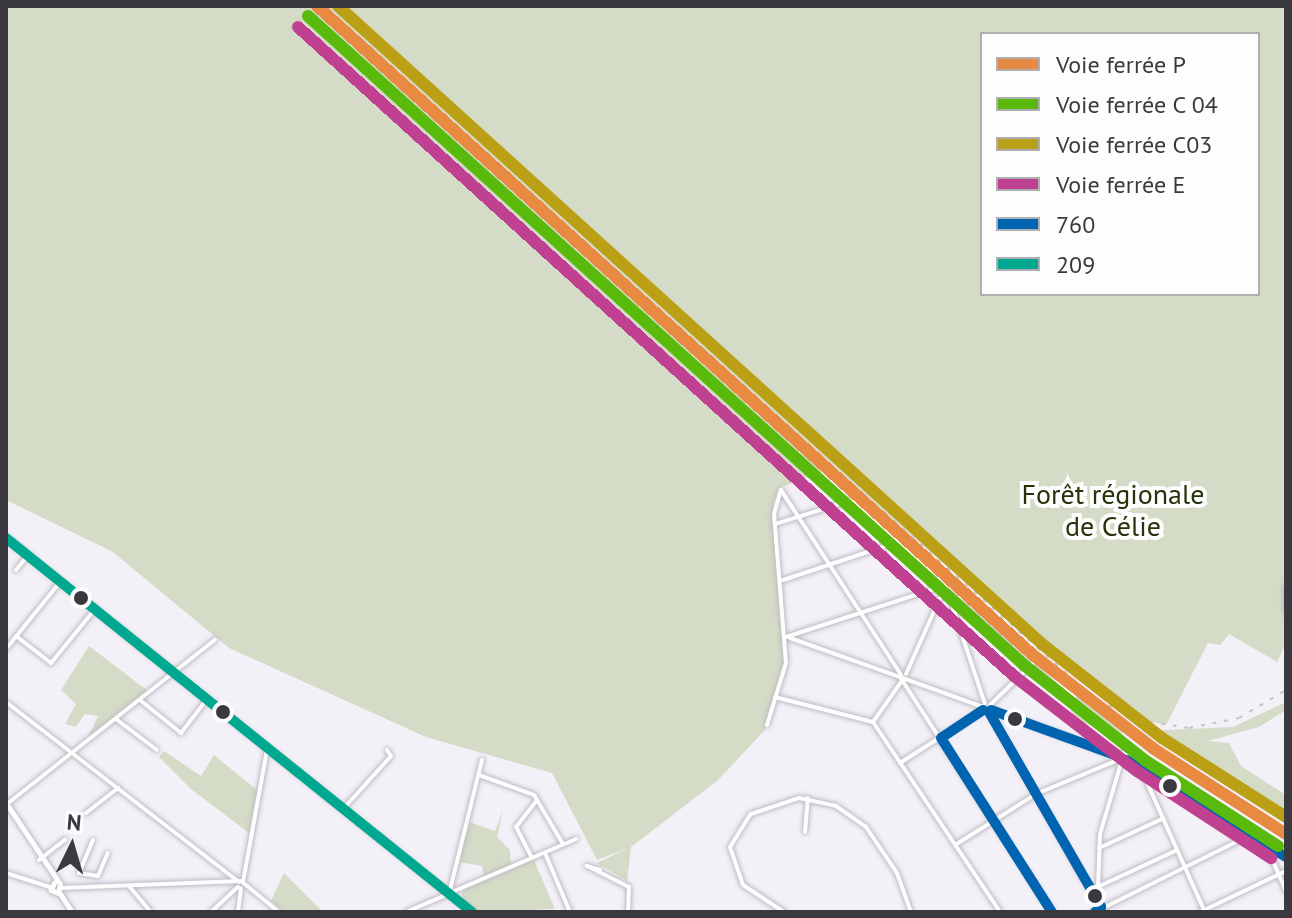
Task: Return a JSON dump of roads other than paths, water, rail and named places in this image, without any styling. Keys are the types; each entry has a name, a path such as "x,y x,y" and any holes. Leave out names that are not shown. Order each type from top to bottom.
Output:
{"street":[{"path":"767,725 787,637 775,524 782,489 1052,912"},
{"path":"775,524 852,500 1033,663 1075,696"},
{"path":"6,538 472,912"},
{"path":"783,580 898,542"},
{"path":"16,570 28,555"},
{"path":"6,649 60,581"},
{"path":"787,637 946,585"},
{"path":"873,722 903,678 946,585"},
{"path":"946,585 987,708 1102,910"},
{"path":"1286,587 1286,610"},
{"path":"16,636 51,663 95,609"},
{"path":"787,637 987,708 1119,760 1127,760 1286,857"},
{"path":"6,808 215,640"},
{"path":"900,763 987,708 1033,663"},
{"path":"775,697 873,722 1000,912"},
{"path":"140,700 181,733 207,699"},
{"path":"6,702 279,912"},
{"path":"116,719 157,750"},
{"path":"238,912 240,884 269,749"},
{"path":"344,808 391,756 387,750"},
{"path":"449,893 482,760"},
{"path":"1098,887 1098,848 1119,760"},
{"path":"955,845 1036,794 1119,760 1127,760"},
{"path":"1141,769 1203,911 1286,871"},
{"path":"479,775 537,800 563,844"},
{"path":"86,813 118,788"},
{"path":"805,832 808,798"},
{"path":"784,912 746,888 730,847 751,814 808,798 844,810 872,833 911,912"},
{"path":"532,858 516,827 537,800"},
{"path":"6,808 52,885"},
{"path":"6,808 52,885"},
{"path":"1098,848 1162,819"},
{"path":"1095,912 1250,835"},
{"path":"407,912 576,839"},
{"path":"39,860 65,840"},
{"path":"93,840 79,873 98,876 108,853"},
{"path":"1266,845 1286,891"},
{"path":"1091,890 1176,850"},
{"path":"545,853 570,912"},
{"path":"600,870 629,887 628,912"},
{"path":"6,873 52,885 60,890 72,912"},
{"path":"60,890 94,884 240,884"},
{"path":"211,912 240,884"},
{"path":"129,886 151,912"}],"railway":[{"path":"884,512 1095,699"},
{"path":"1087,694 1137,720 1189,728 1239,718 1286,690"}],"rail line":[{"name":"P","path":"317,6 1033,655 1154,749 1286,834"},
{"name":"C03","path":"338,6 1042,644 1162,738 1286,817"},
{"name":"E","path":"298,27 1014,676 1137,771 1271,858"}],"park label":[{"name":"Forêt régionale de Célie","path":"1113,510"}]}
